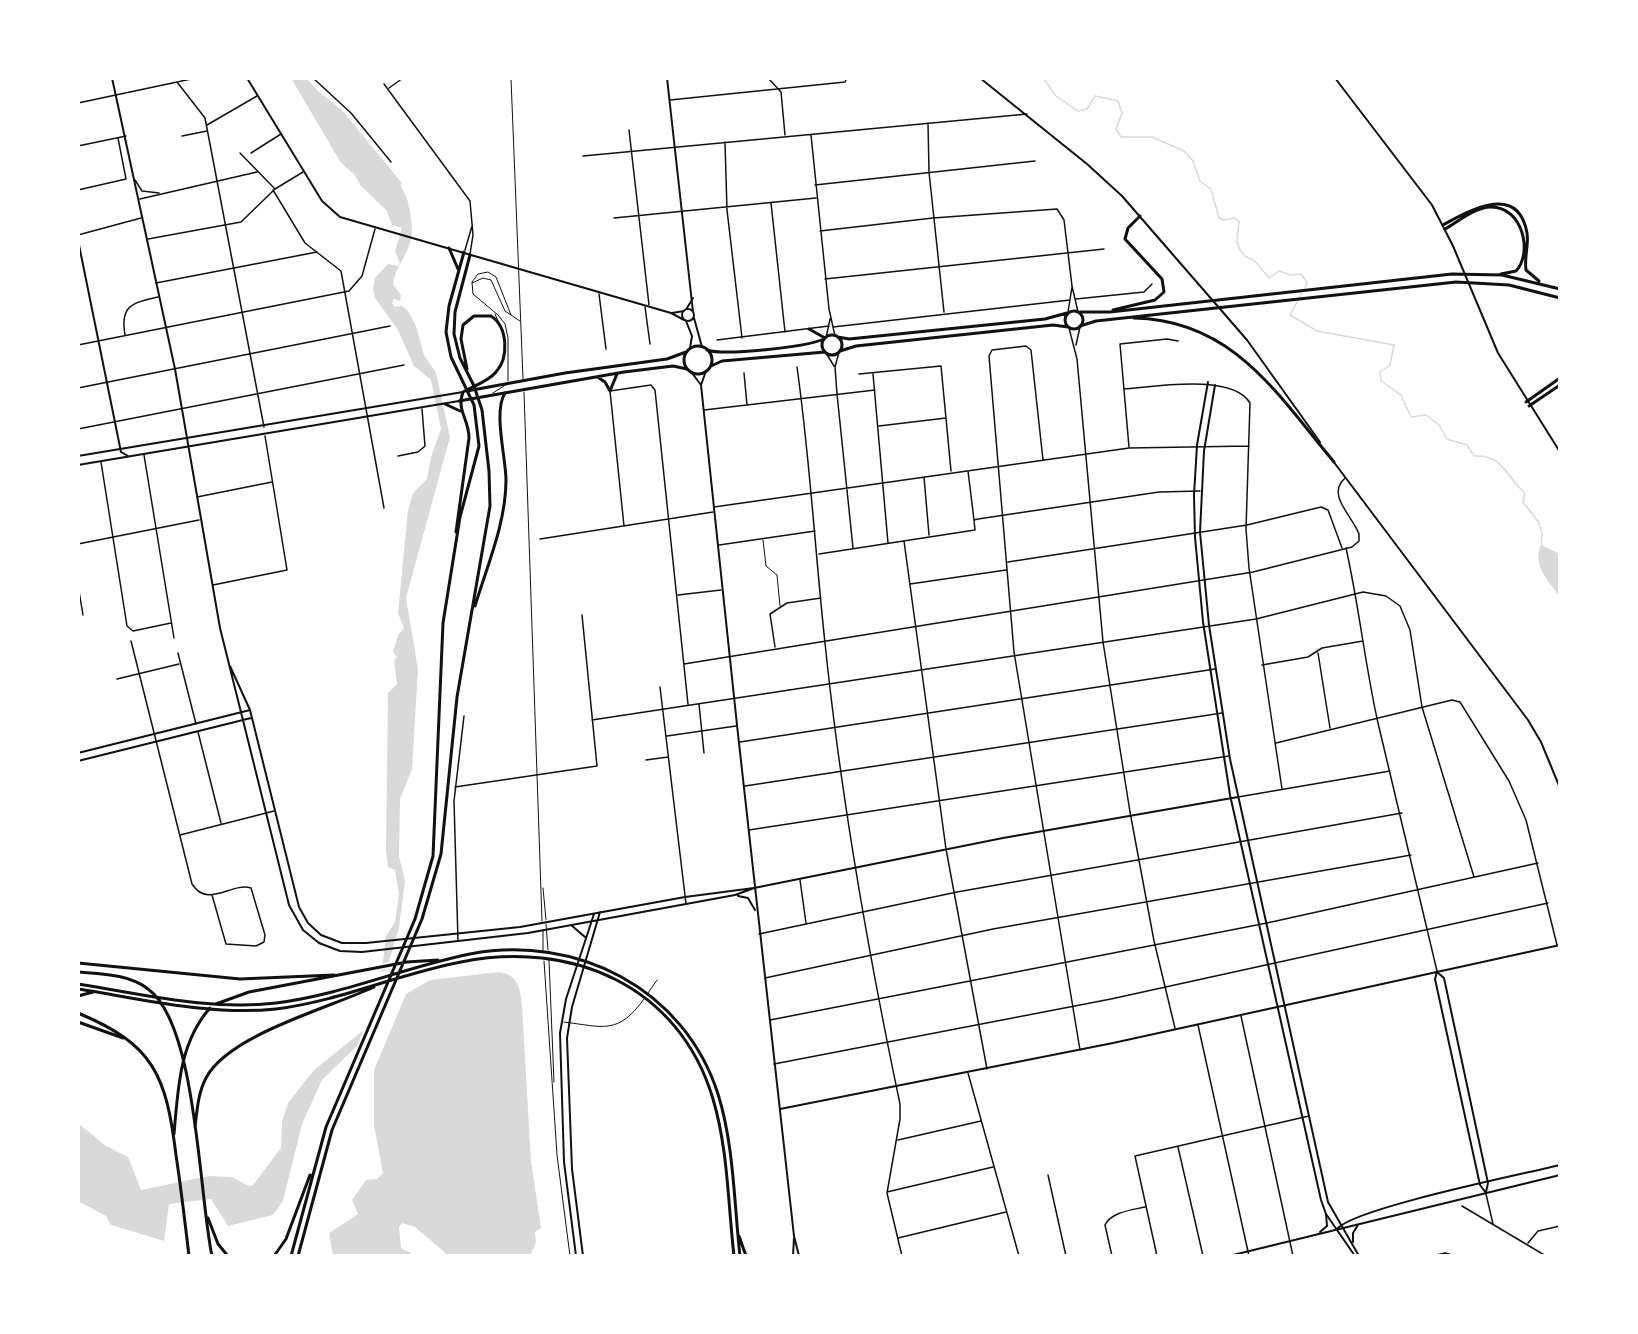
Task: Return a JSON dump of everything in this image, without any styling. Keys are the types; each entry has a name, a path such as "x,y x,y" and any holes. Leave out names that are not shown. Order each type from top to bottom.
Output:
{"main road":[{"path":"112,78 175,369 200,520 229,663 289,905 303,930 319,943 334,950 354,952 404,948 545,930 686,905 735,895 754,888"},
{"path":"247,78 322,201 335,214 375,228 670,313 685,321 694,318"},
{"path":"667,78 693,312 702,347"},
{"path":"980,78 1027,114 1104,180 1140,216 1247,340 1334,462"},
{"path":"1335,78 1366,121 1417,183 1444,227 1498,353 1560,452"},
{"path":"1444,227 1482,204 1508,207 1520,216 1526,227 1527,273 1546,284"},
{"path":"690,348 702,347 721,353 806,344 825,338 849,339 1045,319 1068,312 1102,312 1452,274 1513,272 1520,267 1524,235 1513,215 1497,207 1486,208 1444,227"},
{"path":"1102,312 1155,300 1164,292 1162,279 1126,241 1127,231 1140,216"},
{"path":"78,240 121,449 123,454 130,456"},
{"path":"448,248 459,270"},
{"path":"274,1256 287,1236 332,1112 423,896 436,837 441,643 454,553 478,451 479,432 474,405 452,357 446,332 447,313 464,252"},
{"path":"298,1256 328,1143 430,899 443,842 455,713 469,625 486,542 491,501 488,456 480,404 457,347 454,321 470,255"},
{"path":"1492,274 1546,284 1560,289"},
{"path":"692,373 699,374 722,361 826,352 832,355 856,346 1053,325 1080,326 1120,318 1476,282 1521,287 1560,298"},
{"path":"78,456 264,427 447,393 668,359 690,348 692,336 685,321 684,310 693,298"},
{"path":"670,313 684,310 693,312"},
{"path":"1068,312 1064,318 1068,327"},
{"path":"1079,312 1083,319 1080,326"},
{"path":"454,553 458,504 469,441 468,425 460,411 459,401 463,392 491,377 500,367 504,339 499,323 491,316 482,314 472,317 463,325 460,339 468,374"},
{"path":"1120,318 1156,319 1181,324 1203,332 1225,345 1271,385 1346,477 1528,720 1542,742 1560,788"},
{"path":"809,329 825,338"},
{"path":"837,337 842,344 839,352"},
{"path":"825,338 822,345 826,352"},
{"path":"707,350 711,356 711,366"},
{"path":"686,352 683,360 687,369"},
{"path":"78,465 265,436 597,376 673,366 687,369 701,385"},
{"path":"706,371 701,385 713,507 756,912 794,1236 799,1256"},
{"path":"610,391 617,374"},
{"path":"597,376 605,382 610,391"},
{"path":"1528,404 1560,378"},
{"path":"1208,382 1197,445 1194,491 1198,580 1203,626 1231,798 1326,1214 1327,1226 1318,1234"},
{"path":"1215,385 1204,445 1200,532 1203,580 1222,713 1229,756 1328,1202 1353,1242"},
{"path":"1528,404 1560,385"},
{"path":"469,625 504,507 506,472 500,406 505,393"},
{"path":"448,404 460,411"},
{"path":"229,663 249,710 297,901 308,923 321,934 352,944 544,923 685,897 754,888 946,849 1238,797"},
{"path":"78,753 249,710"},
{"path":"78,760 251,718"},
{"path":"735,895 748,898 756,912"},
{"path":"583,1256 570,1144 567,1044 569,1022 600,912"},
{"path":"576,1256 564,1154 559,1043 561,1021 575,969 594,914"},
{"path":"571,925 585,938"},
{"path":"780,1109 1080,1050 1559,945"},
{"path":"174,1134 181,1069 199,1025 215,1004 238,994 398,964 511,949 557,952 609,969 636,984 661,1004 691,1039 714,1084 726,1128 740,1256"},
{"path":"78,989 217,1009 261,1010 312,1003 477,959 538,956 568,961 594,969 644,998 681,1035 697,1061 709,1088 720,1129 733,1256"},
{"path":"78,984 190,1001 253,1005 292,1001 448,959"},
{"path":"78,963 240,979 290,979 347,974"},
{"path":"78,972 135,981 150,990 162,1004 176,1037 188,1081 212,1256"},
{"path":"1437,972 1444,978 1488,1183 1486,1193"},
{"path":"1437,972 1436,979 1480,1185 1486,1193"},
{"path":"195,1132 202,1085 221,1058 246,1041 382,983"},
{"path":"78,996 95,992"},
{"path":"78,1013 111,1028 130,1041 148,1059 162,1082 174,1134 189,1256"},
{"path":"78,1022 130,1041"},
{"path":"291,1256 316,1160"},
{"path":"1337,1228 1341,1224 1399,1204 1560,1165"},
{"path":"1229,1256 1560,1175"},
{"path":"205,1211 217,1242 228,1256"},
{"path":"1326,1214 1357,1256"},
{"path":"1357,1256 1353,1233 1358,1224"},
{"path":"737,1228 747,1256"},
{"path":"793,1256 794,1236"}],"street":[{"path":"78,103 196,78"},
{"path":"313,78 351,113 391,162"},
{"path":"388,89 403,78"},
{"path":"768,78 781,92 785,136"},
{"path":"670,100 847,80"},
{"path":"177,82 204,116 264,427"},
{"path":"384,84 469,199 472,225 470,255"},
{"path":"206,126 257,95"},
{"path":"583,156 1027,114"},
{"path":"928,122 929,172 944,314"},
{"path":"629,130 650,344"},
{"path":"182,136 207,131"},
{"path":"811,133 825,279 830,318 837,337"},
{"path":"251,153 281,134"},
{"path":"78,146 126,136"},
{"path":"78,190 126,180 118,138"},
{"path":"725,141 728,207 742,338"},
{"path":"240,153 274,190 305,243 339,269 384,508"},
{"path":"815,185 1035,161"},
{"path":"147,239 225,225 248,218 274,190 304,171"},
{"path":"139,200 257,172"},
{"path":"135,180 142,191 163,194"},
{"path":"614,219 816,198"},
{"path":"771,203 785,332"},
{"path":"819,231 933,218 1055,209 1060,211 1072,286 1079,312"},
{"path":"78,236 143,218"},
{"path":"464,252 472,225"},
{"path":"78,345 345,292 356,286 362,276 375,228"},
{"path":"825,279 1104,249"},
{"path":"156,283 317,252"},
{"path":"1075,299 1144,292 1152,284"},
{"path":"1068,312 1072,286"},
{"path":"599,293 606,349"},
{"path":"125,336 122,318 125,312 141,302 159,297"},
{"path":"833,327 1070,300"},
{"path":"825,338 830,318"},
{"path":"78,388 390,326"},
{"path":"717,340 829,326"},
{"path":"1076,346 1080,326"},
{"path":"1068,327 1076,346 1103,642 1131,816 1155,944 1175,1029"},
{"path":"1129,447 1120,344 1178,340"},
{"path":"1043,459 1032,350 1026,346 994,349 989,354 1014,655 1034,787 1080,1050"},
{"path":"826,352 835,367"},
{"path":"839,352 835,367 853,549"},
{"path":"78,429 404,364"},
{"path":"860,375 941,366 951,472"},
{"path":"798,367 825,640 854,868 900,1110 887,1193 903,1256"},
{"path":"744,373 747,405"},
{"path":"873,373 888,543"},
{"path":"1124,389 1208,382 1249,400 1247,525 1250,573 1282,789"},
{"path":"624,526 610,391 651,385 655,388 688,705"},
{"path":"704,410 875,390"},
{"path":"398,456 418,452 426,446 422,408"},
{"path":"879,426 947,418"},
{"path":"212,585 288,570 265,436"},
{"path":"713,507 1129,447 1249,446"},
{"path":"143,454 174,638"},
{"path":"101,461 129,629 136,631 171,623"},
{"path":"818,554 975,530 968,470"},
{"path":"924,476 929,537"},
{"path":"684,664 1250,573 1344,549 1355,545 1360,537 1337,495 1338,484 1346,477"},
{"path":"196,497 273,482"},
{"path":"974,520 1164,491 1201,491"},
{"path":"1006,562 1195,534 1326,508 1344,549 1356,593 1378,718 1402,813 1437,972"},
{"path":"540,539 714,512"},
{"path":"78,544 200,520"},
{"path":"717,545 816,531"},
{"path":"904,541 946,849 987,1069"},
{"path":"910,584 1006,570"},
{"path":"78,585 83,615"},
{"path":"677,595 722,590"},
{"path":"592,720 1256,619 1356,593 1370,592 1386,596 1403,610 1410,630 1422,707 1474,877"},
{"path":"775,648 770,614 787,603 821,598"},
{"path":"455,787 597,766 582,615"},
{"path":"131,641 193,886 202,894 212,895 244,887 252,888 265,935 264,942 256,946 226,944 212,895"},
{"path":"1262,665 1308,657 1322,648 1364,641"},
{"path":"1318,652 1331,730"},
{"path":"178,653 196,724"},
{"path":"117,679 180,664"},
{"path":"739,742 1216,669"},
{"path":"660,687 686,905"},
{"path":"1275,743 1452,700 1462,704 1514,791 1526,820 1559,945"},
{"path":"699,703 704,753"},
{"path":"744,786 1222,713"},
{"path":"459,942 455,787 464,716"},
{"path":"666,736 737,726"},
{"path":"198,731 221,825"},
{"path":"748,830 1229,756"},
{"path":"646,760 669,757"},
{"path":"1238,797 1392,770"},
{"path":"179,835 274,811"},
{"path":"759,934 1049,875 1402,813"},
{"path":"764,978 1057,918 1411,855"},
{"path":"769,1020 1259,922 1267,923 1538,863"},
{"path":"800,879 806,924"},
{"path":"774,1064 1165,987 1548,903"},
{"path":"1240,1015 1293,1256"},
{"path":"1198,1024 1249,1256"},
{"path":"968,1073 1019,1256"},
{"path":"1157,1256 1135,1156 1310,1115"},
{"path":"896,1140 981,1121"},
{"path":"1178,1146 1203,1256"},
{"path":"887,1193 994,1166"},
{"path":"1048,1175 1066,1256"},
{"path":"1486,1193 1493,1225"},
{"path":"1462,1206 1546,1256"},
{"path":"1112,1256 1106,1221 1116,1215 1146,1207"},
{"path":"898,1239 1007,1212"},
{"path":"1527,1244 1538,1231 1560,1226"},
{"path":"1432,1256 1444,1253 1456,1256"}],"lane":[{"path":"511,78 542,883 544,923 548,943 553,1084"},
{"path":"486,397 504,388 508,383 507,333 502,320 475,298 472,285 480,273 494,275 511,315"},
{"path":"472,285 481,278 493,281 503,308 520,321"},
{"path":"494,312 499,323"},
{"path":"763,538 766,566 777,575 780,608"},
{"path":"544,923 544,964 557,1155 570,1256"},
{"path":"561,1021 614,1027 637,1009 657,980"}],"shaded area":[{"path":"291,78 306,78 319,92 342,110 401,182 409,206 412,232 409,246 394,278 393,284 401,295 400,301 394,299 392,303 395,307 402,306 408,311 416,326 424,355 436,373 450,437 406,598 418,669 412,769 400,799 399,856 405,881 399,928 389,961 384,998 365,1038 322,1080 302,1124 283,1201 273,1215 228,1226 211,1199 169,1204 164,1241 111,1225 106,1216 78,1201 78,1123 106,1146 128,1157 141,1190 209,1176 232,1177 249,1186 253,1185 281,1148 282,1122 288,1103 314,1070 365,1029 379,994 386,936 395,922 399,894 395,870 388,867 386,850 388,693 397,684 394,660 397,657 393,652 398,635 404,628 398,613 408,510 413,493 427,479 431,457 441,429 431,380 414,366 398,330 375,298 373,289 375,278 388,264 398,266 400,264 395,251 402,228 392,225 387,211 341,163"},
{"path":"1541,545 1560,554 1560,597 1546,579 1540,566 1538,560"},
{"path":"498,972 510,975 517,982 522,1005 531,1161 541,1228 535,1232 536,1242 530,1256 449,1256 415,1227 402,1223 399,1227 401,1248 416,1256 333,1256 329,1233 358,1214 352,1200 366,1180 377,1179 383,1173 374,1125 374,1070 406,994 430,980"}],"pier":[{"path":"392,961 387,999 368,1040 356,1049 379,991 376,991 378,974 388,969 379,970 379,965"}],"waterway":[{"path":"1043,78 1056,96 1078,111 1087,109 1095,96 1118,101 1122,113 1116,129 1121,137 1152,137 1184,151 1193,161 1200,181 1211,189 1219,218 1224,220 1234,218 1239,221 1237,242 1245,256 1255,261 1269,278 1279,271 1291,275 1301,274 1307,282 1305,288"},
{"path":"1302,293 1290,315 1317,331 1394,345 1390,365 1380,372 1381,381 1401,395 1411,417 1426,415 1439,425 1447,439 1467,445 1474,456 1492,459 1503,468 1525,493 1523,502 1539,523 1542,533 1541,545"}]}
